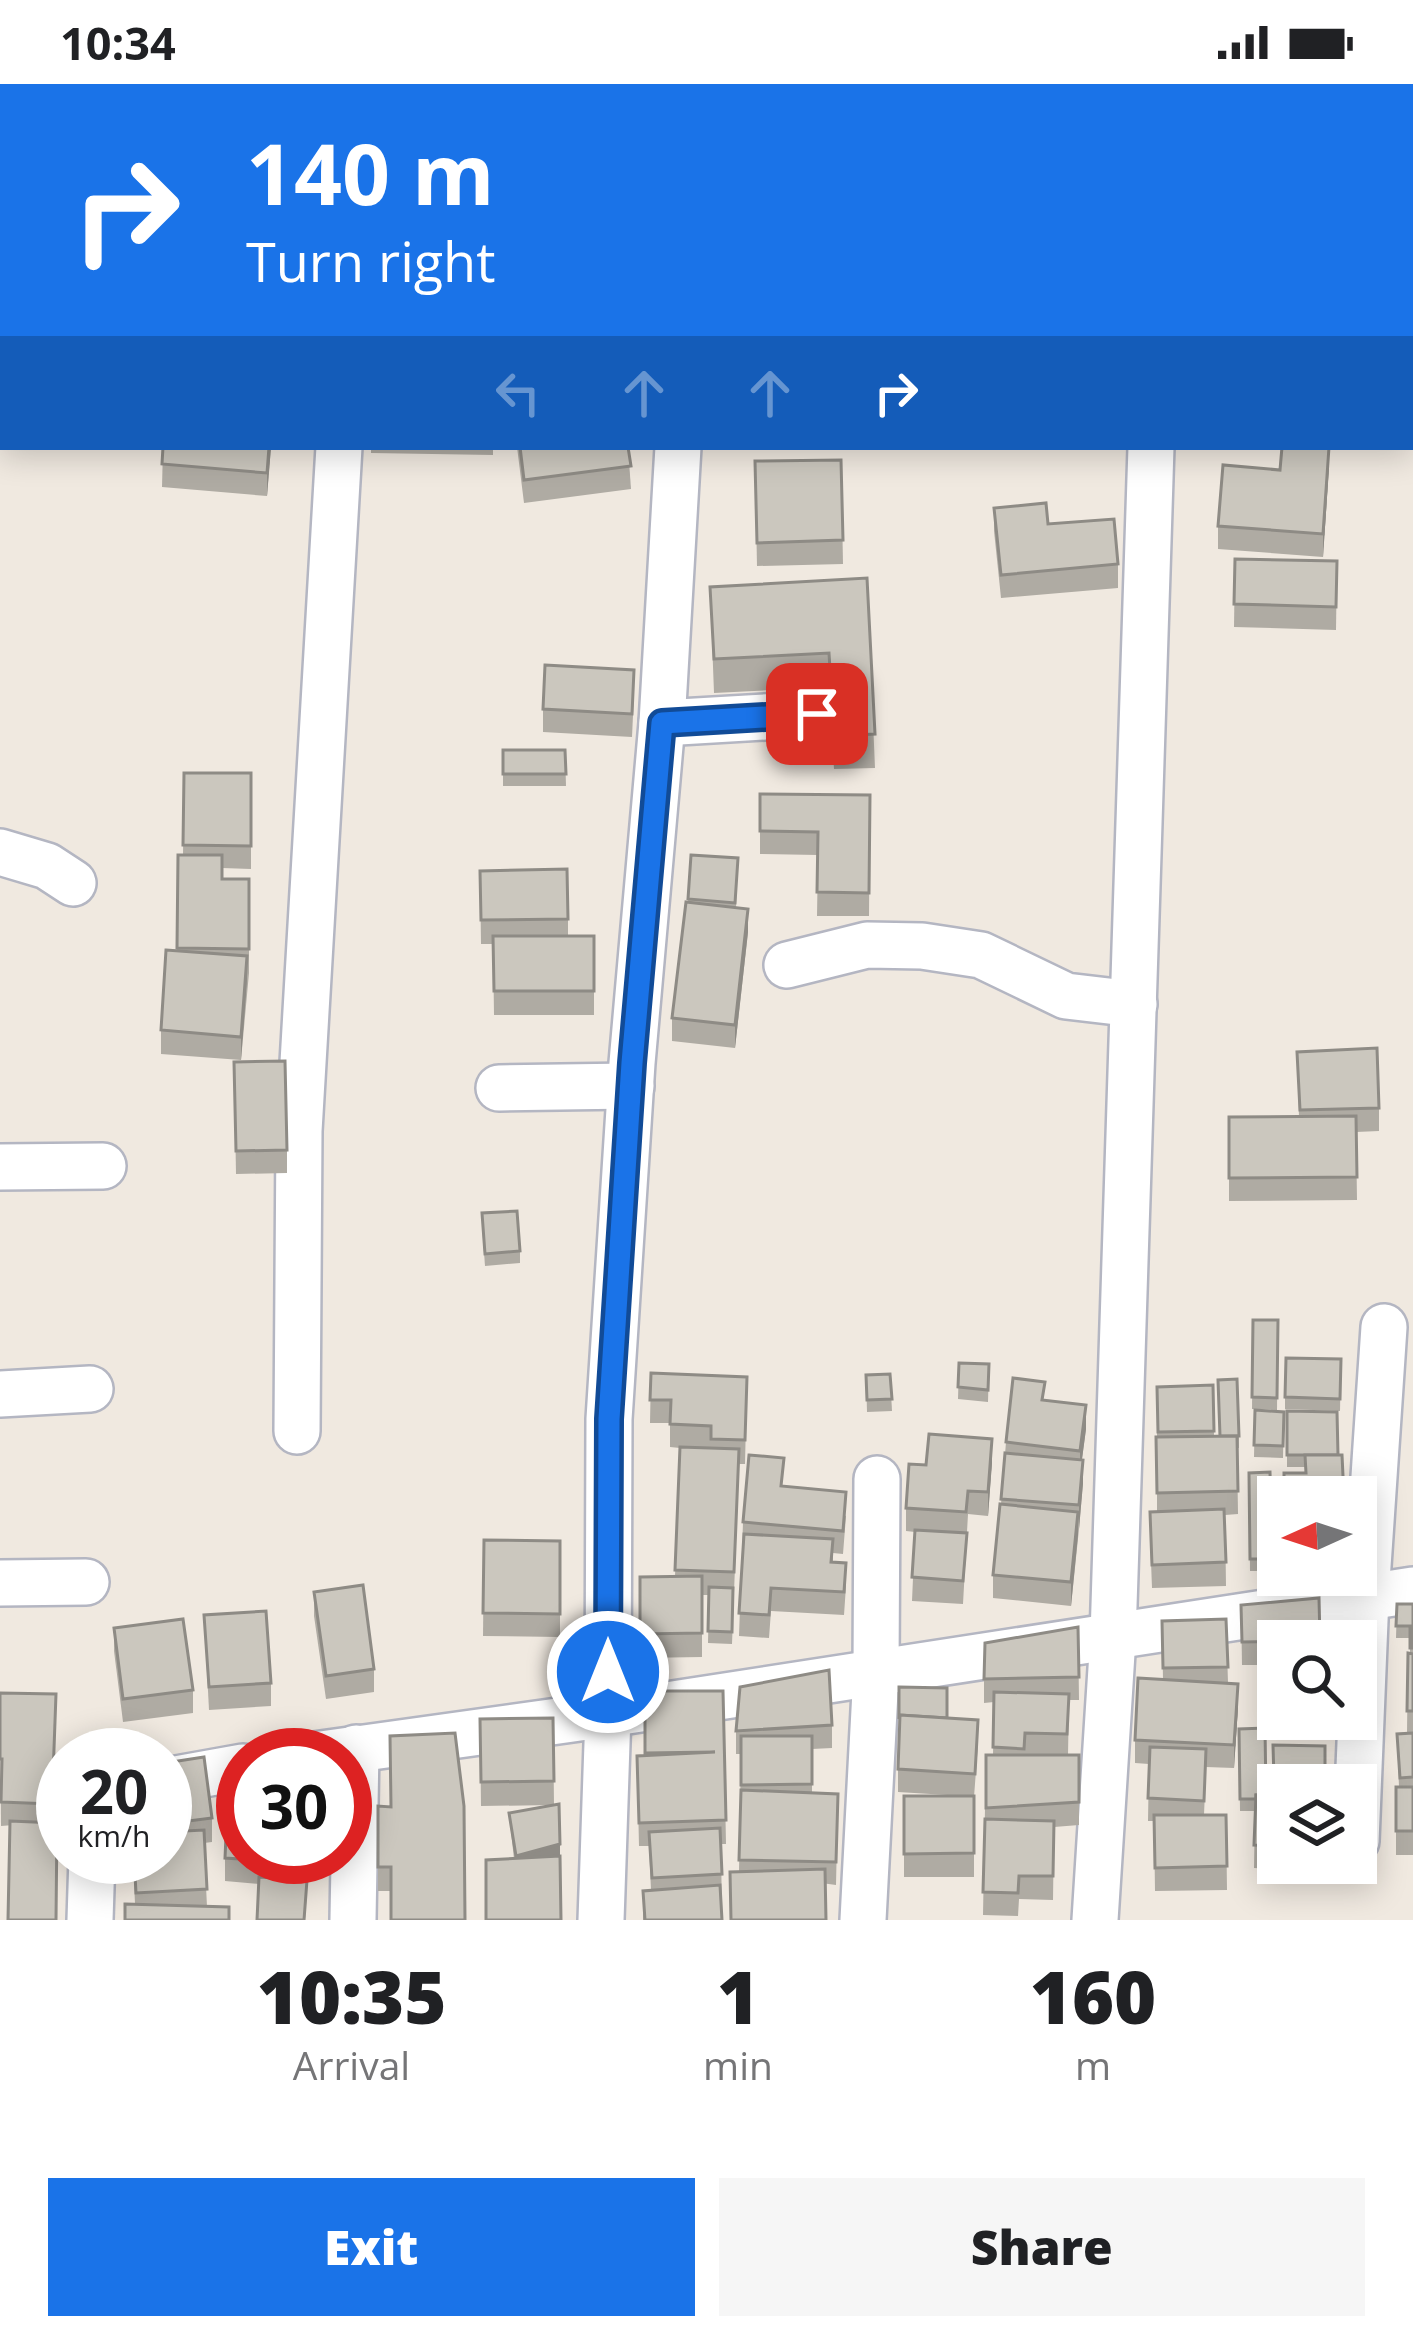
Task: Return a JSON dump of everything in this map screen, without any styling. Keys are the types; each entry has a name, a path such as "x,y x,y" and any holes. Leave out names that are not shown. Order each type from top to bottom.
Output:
{"street":[{"path":"297,1431 299,1131 339,450"},
{"path":"601,1920 608,1714 609,1419 678,450"},
{"path":"1095,1920 1113,1636 1151,450"},
{"path":"662,723 817,714"},
{"path":"0,852 47,866 73,884"},
{"path":"787,964 867,945 922,946 981,955 1066,996 1134,1004"},
{"path":"499,1088 632,1086"},
{"path":"0,1167 104,1166"},
{"path":"1374,1476 1384,1327"},
{"path":"0,1394 90,1388"},
{"path":"863,1920 876,1672 878,1479"},
{"path":"0,1583 86,1582"},
{"path":"1377,1595 1413,1590"},
{"path":"372,1746 1366,1596 1359,1764"},
{"path":"90,1920 91,1884"},
{"path":"349,1884 353,1920"}],"building":[{"path":"163,450 269,450 267,473 162,464"},
{"path":"520,450 628,450 631,466 524,480"},
{"path":"1282,450 1329,450 1323,534 1218,526 1223,465 1280,470"},
{"path":"841,460 843,540 757,543 755,461"},
{"path":"1046,503 1048,524 1114,519 1118,564 1001,575 994,508"},
{"path":"1235,559 1337,561 1336,607 1234,604"},
{"path":"867,578 875,734 834,736 829,653 714,659 710,587"},
{"path":"545,665 634,670 632,714 543,709"},
{"path":"503,750 565,750 566,774 503,774"},
{"path":"184,773 251,773 251,846 183,845"},
{"path":"760,794 870,795 869,893 817,892 818,832 760,831"},
{"path":"178,855 222,855 222,879 249,879 249,949 177,948"},
{"path":"691,855 738,858 735,903 688,899"},
{"path":"567,869 568,919 481,920 480,871"},
{"path":"686,902 748,909 735,1025 672,1018"},
{"path":"493,936 594,936 594,991 494,991"},
{"path":"166,950 247,956 241,1037 161,1030"},
{"path":"1377,1048 1379,1108 1300,1110 1297,1052"},
{"path":"285,1061 287,1150 236,1151 234,1062"},
{"path":"1356,1116 1357,1177 1229,1178 1229,1117"},
{"path":"517,1211 520,1251 485,1254 482,1213"},
{"path":"1253,1320 1278,1320 1277,1398 1252,1397"},
{"path":"1286,1358 1341,1359 1340,1399 1285,1397"},
{"path":"959,1363 989,1364 988,1390 958,1387"},
{"path":"651,1373 747,1377 745,1440 711,1439 711,1426 670,1424 671,1400 650,1400"},
{"path":"890,1374 892,1399 867,1400 866,1375"},
{"path":"1013,1378 1045,1382 1042,1400 1086,1405 1080,1451 1006,1442"},
{"path":"1237,1379 1239,1436 1220,1436 1218,1380"},
{"path":"1213,1385 1214,1431 1158,1432 1157,1387"},
{"path":"1255,1410 1284,1412 1283,1446 1254,1445"},
{"path":"1287,1411 1337,1412 1338,1455 1287,1455"},
{"path":"929,1434 992,1439 988,1492 968,1491 966,1512 906,1508 909,1464 926,1465"},
{"path":"1237,1436 1238,1491 1157,1493 1156,1437"},
{"path":"680,1447 739,1449 734,1572 675,1570"},
{"path":"1005,1453 1083,1460 1079,1505 1001,1499"},
{"path":"749,1455 784,1458 781,1486 846,1492 843,1531 743,1522"},
{"path":"1305,1455 1342,1455 1343,1476 1284,1476 1306,1473"},
{"path":"1270,1472 1270,1476 1257,1476 1257,1559 1250,1559 1249,1473"},
{"path":"1000,1504 1078,1512 1071,1582 993,1575"},
{"path":"1224,1509 1226,1562 1152,1565 1150,1512"},
{"path":"915,1530 967,1533 963,1581 912,1577"},
{"path":"744,1534 833,1539 831,1562 846,1563 844,1592 771,1588 769,1615 739,1613"},
{"path":"484,1540 560,1541 560,1614 483,1613"},
{"path":"702,1576 702,1633 640,1634 640,1577"},
{"path":"363,1585 374,1669 326,1676 314,1592"},
{"path":"709,1587 733,1588 732,1632 708,1631"},
{"path":"1319,1598 1320,1620 1257,1620 1257,1642 1242,1642 1241,1605"},
{"path":"1397,1604 1413,1604 1413,1648 1410,1626 1396,1626"},
{"path":"266,1611 271,1683 209,1687 204,1615"},
{"path":"183,1619 193,1690 123,1699 114,1628"},
{"path":"1226,1619 1228,1667 1163,1668 1162,1621"},
{"path":"1078,1627 1079,1677 984,1679 985,1643"},
{"path":"1408,1653 1413,1654 1413,1711 1407,1711"},
{"path":"829,1670 832,1725 736,1731 740,1687"},
{"path":"1138,1678 1238,1684 1234,1745 1135,1740"},
{"path":"899,1687 947,1688 947,1718 900,1715 899,1719"},
{"path":"645,1691 723,1691 726,1820 639,1823 637,1756 715,1752 645,1753"},
{"path":"994,1692 1069,1694 1067,1734 1025,1733 1024,1749 993,1747"},
{"path":"0,1693 56,1694 55,1728 36,1728 36,1803 1,1802"},
{"path":"900,1715 978,1720 975,1774 898,1769"},
{"path":"553,1718 554,1781 481,1782 480,1719"},
{"path":"1257,1728 1257,1740 1265,1740 1266,1764 1257,1764 1256,1799 1240,1799 1239,1729"},
{"path":"455,1733 464,1806 465,1920 391,1920 391,1867 378,1867 378,1806 391,1807 390,1736"},
{"path":"1413,1733 1413,1777 1400,1778 1397,1734"},
{"path":"741,1736 812,1736 812,1784 741,1785"},
{"path":"1273,1745 1325,1746 1325,1764 1274,1764"},
{"path":"1150,1747 1206,1749 1204,1801 1148,1798"},
{"path":"986,1755 1079,1755 1079,1802 986,1808"},
{"path":"204,1757 212,1818 192,1821 192,1759"},
{"path":"1396,1787 1413,1787 1413,1831 1396,1831"},
{"path":"741,1790 838,1794 836,1862 739,1860"},
{"path":"1256,1795 1257,1795 1257,1845"},
{"path":"904,1796 974,1796 974,1853 904,1854"},
{"path":"559,1804 560,1844 516,1856 509,1813"},
{"path":"1154,1815 1226,1815 1227,1866 1155,1868"},
{"path":"985,1819 1054,1821 1053,1876 1019,1876 1018,1893 983,1892"},
{"path":"10,1821 36,1822 36,1884 56,1884 56,1920 8,1920"},
{"path":"720,1828 722,1874 652,1878 649,1832"},
{"path":"204,1830 207,1889 136,1893 136,1884 192,1884 192,1831"},
{"path":"560,1856 561,1920 486,1920 486,1860"},
{"path":"825,1869 826,1920 731,1920 730,1872"},
{"path":"259,1884 307,1884 304,1920 257,1920"},
{"path":"720,1885 722,1920 645,1920 643,1891"},
{"path":"125,1904 229,1907 229,1920 125,1920"}],"route":[{"path":"608,1672 609,1419 632,1063 662,723 817,714"}]}
